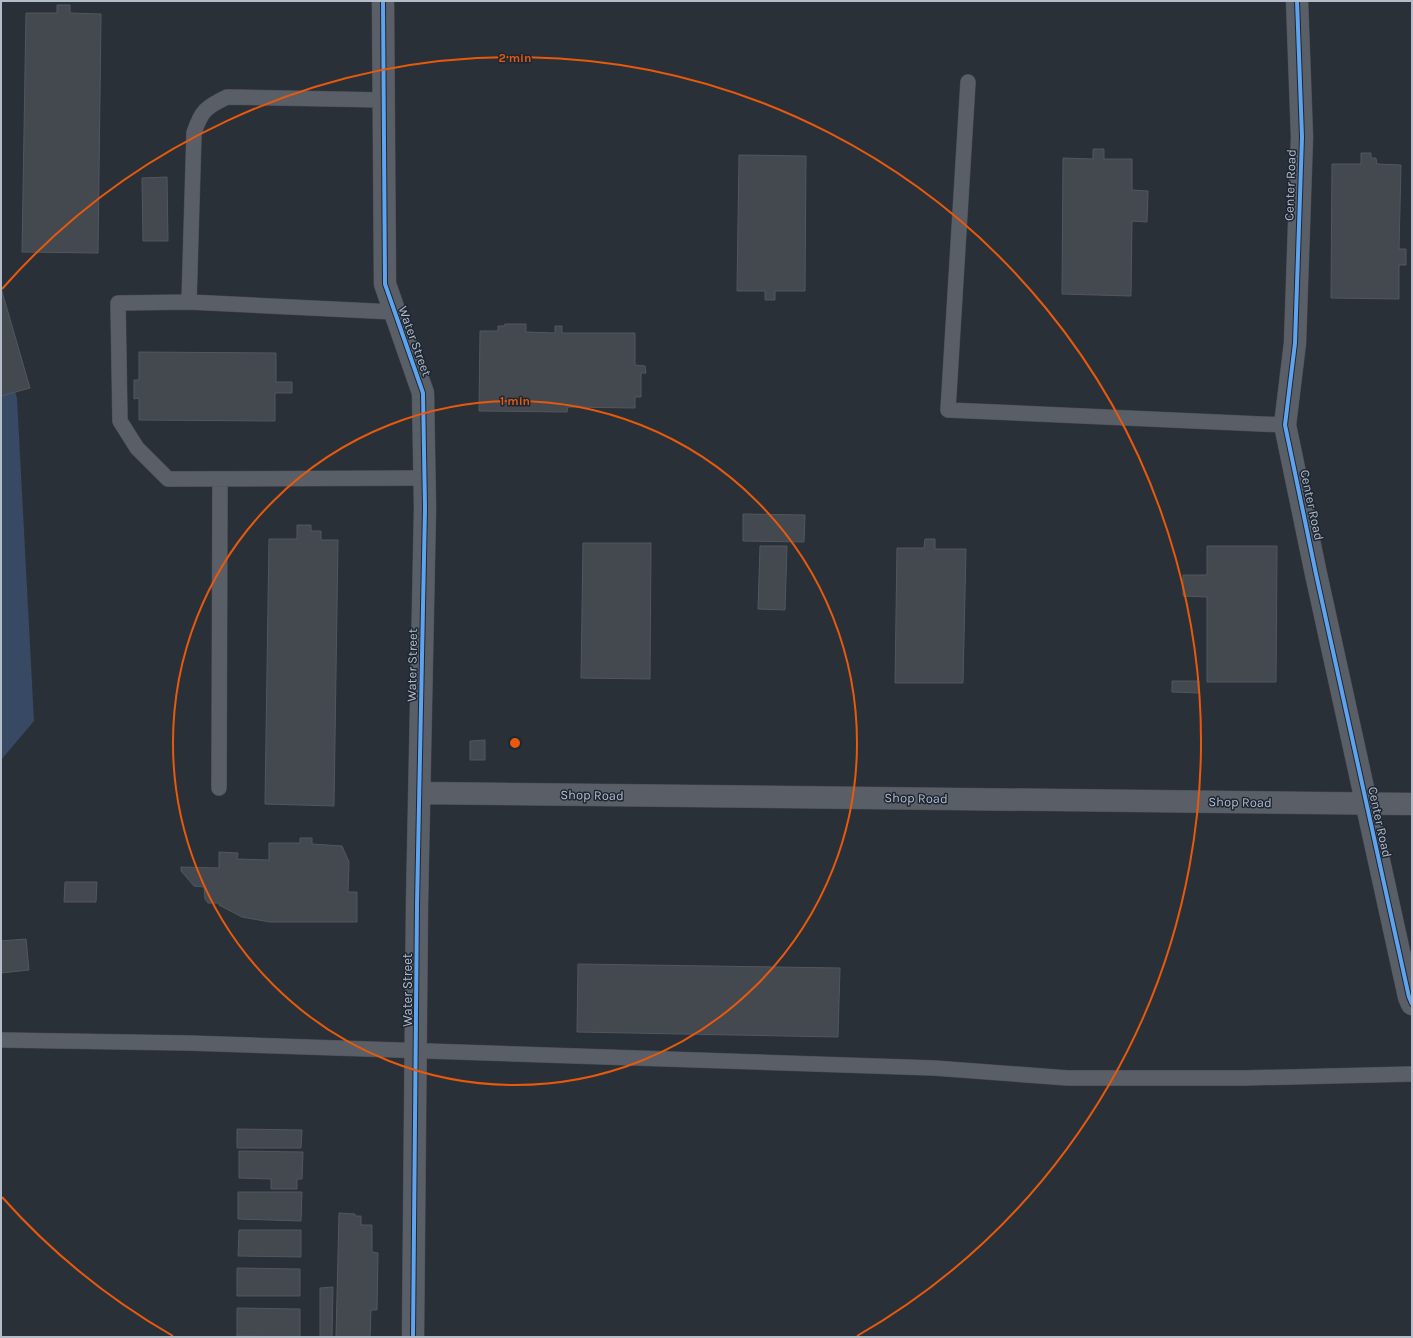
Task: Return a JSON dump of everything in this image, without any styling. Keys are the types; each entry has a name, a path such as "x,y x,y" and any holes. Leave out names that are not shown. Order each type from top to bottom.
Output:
{"street":[{"name":"Water Street","path":"382,1 384,284 423,393 425,478 416,1052 414,1337"},
{"name":"Center Road","path":"1297,1 1302,145 1295,343 1285,425 1366,803 1409,997 1412,1004"},
{"name":"Shop Road","path":"420,793 1412,804"}],"lane":[{"path":"968,82 948,410 1285,425"},
{"path":"189,302 194,133 200,115 210,105 226,97 383,100"},
{"path":"394,312 189,302 118,303 120,421 137,448 168,479 425,478"},
{"path":"219,788 220,478"},
{"path":"1,1040 188,1043 416,1052 934,1068 1068,1078 1244,1078 1412,1074"}],"water":[{"path":"1,342 17,398 34,721 1,760"}],"pier":[{"path":"1,1226 3,1228 12,1337 1,1337"}],"building":[{"path":"57,5 70,5 70,13 101,14 98,253 22,252 26,13 57,13"},
{"path":"1093,149 1104,149 1104,159 1132,159 1132,190 1148,191 1147,222 1132,221 1131,296 1062,294 1063,158 1093,159"},
{"path":"1361,153 1371,153 1371,158 1376,158 1377,164 1401,165 1399,249 1406,249 1406,265 1399,265 1399,299 1331,298 1332,164 1361,164"},
{"path":"739,155 806,156 805,291 775,291 775,300 765,300 765,291 737,291"},
{"path":"167,177 168,241 143,241 142,178"},
{"path":"1,288 30,388 1,396"},
{"path":"505,324 526,324 526,332 555,333 555,326 562,326 562,333 635,333 635,365 645,366 646,373 641,373 641,397 635,397 635,408 568,407 567,412 479,411 480,331 498,331 498,326 504,326"},
{"path":"139,352 276,353 276,382 292,382 292,393 275,393 275,421 139,420 139,398 134,399 134,380 139,380"},
{"path":"743,514 805,515 804,542 743,541"},
{"path":"297,525 311,525 311,531 321,531 321,540 338,540 334,806 265,804 269,539 297,539"},
{"path":"925,539 935,539 935,549 966,549 963,683 895,683 897,548 924,548"},
{"path":"583,543 651,543 650,679 581,678"},
{"path":"760,546 787,546 785,610 758,609"},
{"path":"1207,546 1277,546 1276,682 1207,682 1207,597 1183,596 1183,575 1207,575"},
{"path":"1172,681 1199,681 1199,693 1172,692"},
{"path":"485,740 485,760 470,760 470,741"},
{"path":"300,838 312,838 312,844 342,846 349,862 348,892 357,892 357,922 270,922 242,917 219,905 219,903 208,903 205,899 204,887 194,886 181,871 181,867 219,868 219,852 238,853 237,859 269,860 269,843 300,843"},
{"path":"65,882 97,882 96,902 64,902"},
{"path":"26,939 29,970 1,973 1,941"},
{"path":"578,964 840,968 838,1037 577,1032"},
{"path":"237,1129 302,1130 301,1148 237,1148"},
{"path":"239,1151 303,1152 302,1179 297,1179 297,1189 271,1189 271,1179 239,1178"},
{"path":"238,1192 302,1192 301,1221 238,1219"},
{"path":"339,1213 361,1216 361,1225 372,1225 372,1252 378,1253 377,1310 371,1310 370,1337 336,1337"},
{"path":"239,1230 301,1230 301,1257 238,1256"},
{"path":"237,1268 300,1269 300,1296 237,1296"},
{"path":"333,1287 332,1337 320,1337 320,1288"},
{"path":"237,1308 300,1309 300,1337 237,1336"}],"cycle path":[{"path":"383,1 385,284 423,393 425,508 417,904 413,1337"},
{"path":"1297,1 1302,137 1295,343 1285,425 1316,574 1409,997 1412,1004"}]}
